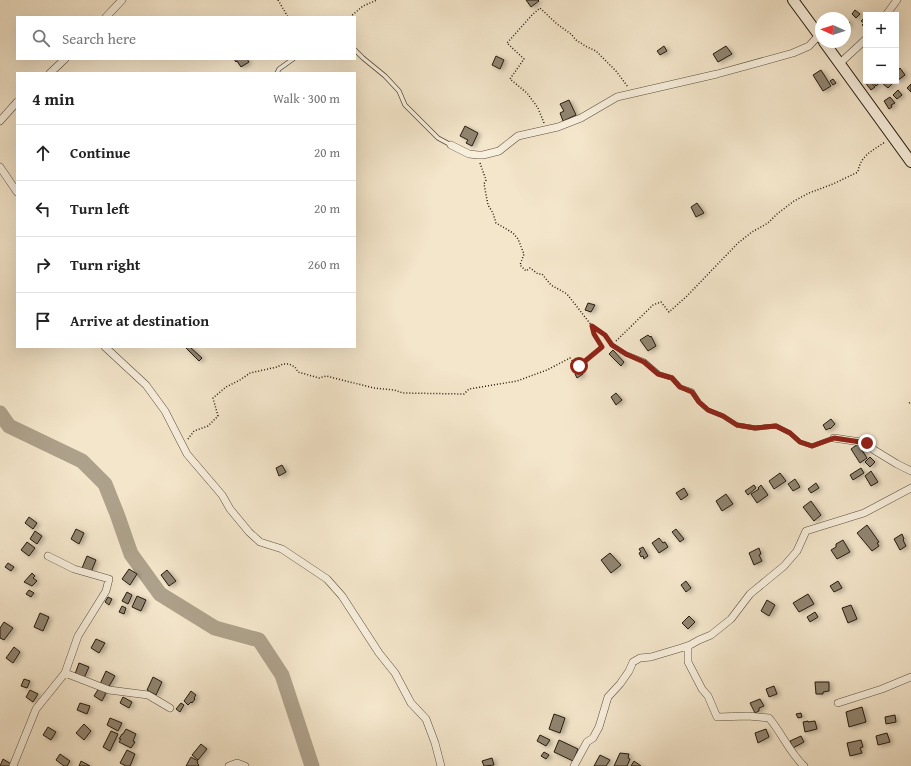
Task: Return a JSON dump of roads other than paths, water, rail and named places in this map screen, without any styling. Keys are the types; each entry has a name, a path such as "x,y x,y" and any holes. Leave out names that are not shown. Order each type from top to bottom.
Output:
{"street":[{"path":"107,16 122,0"},
{"path":"793,0 815,30"},
{"path":"888,12 897,0"},
{"path":"839,64 863,41"},
{"path":"451,145 469,154 483,155 499,151 518,136 558,127 581,118 617,98 717,74 793,53 815,42"},
{"path":"828,48 911,162"},
{"path":"51,72 64,60"},
{"path":"0,121 16,103"},
{"path":"0,167 16,191"},
{"path":"106,348 146,385 165,410 191,461 201,469 222,495 230,509 255,537 260,542 282,549 327,579 342,596 379,653 395,674 411,703 426,719 441,766"},
{"path":"834,438 867,443 874,450 897,464 911,470"},
{"path":"574,766 587,742 593,738 599,728 608,697 620,684 633,662 640,658 651,657 688,646 711,635 731,619 750,594 784,566 797,551 806,531 864,513 911,488"},
{"path":"13,766 36,709 65,673 78,636 106,590 109,579 74,569 48,556"},
{"path":"688,646 688,662 702,689 708,696 717,717 748,716 769,718 784,738 788,748 796,759 804,766"},
{"path":"65,673 109,690 148,695 170,708"},
{"path":"838,702 882,689 911,677"},
{"path":"229,766 237,763 245,766"}],"lane":[{"path":"356,51 395,86 399,91 405,105 410,111 438,138 451,145"},
{"path":"278,72 292,60"},
{"path":"612,345 626,354 644,362 658,374 672,378 680,387 692,392 699,402 708,410 723,416 737,425 755,428 776,426 790,433 800,442 812,446 834,438"}],"waterway":[{"path":"0,413 9,426 82,461 105,484 131,554 160,594 215,628 259,640 282,675 312,766"}]}
